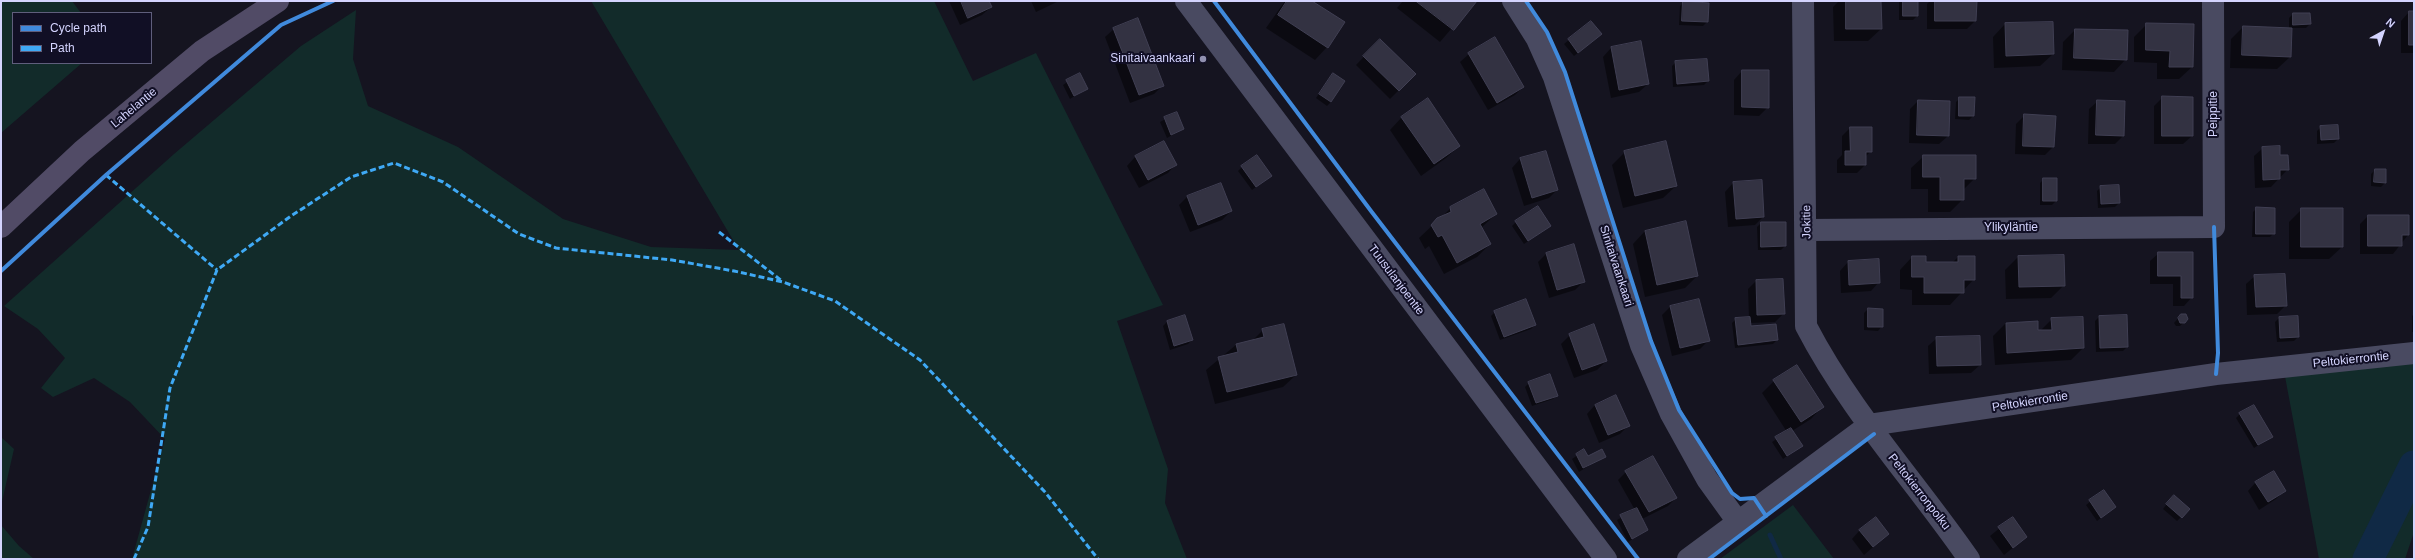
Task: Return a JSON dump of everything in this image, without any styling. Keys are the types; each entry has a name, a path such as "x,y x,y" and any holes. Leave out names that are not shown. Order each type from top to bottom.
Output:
{"main road":[{"name":"Lahelantie","path":"1,227 82,151 202,51 278,1"}],"street":[{"name":"Tuusulanjoentie","path":"1186,1 1606,559"},
{"name":"Sinitaivaankaari","path":"1513,1 1537,38 1554,77 1641,345 1668,407 1707,479 1738,522"},
{"name":"Jokitie","path":"1803,1 1807,230 1806,326 1823,356 1869,425"},
{"name":"Peippitie","path":"2213,1 2214,226"},
{"name":"Ylikyläntie","path":"1807,230 2214,226"},
{"name":"Peltokierrontie","path":"1688,559 1869,425 2216,374 2414,353"},
{"name":"Peltokierronpolku","path":"1869,425 1969,559"}],"green space":[{"path":"1,1 72,1 80,12 12,12 12,64 81,64 1,133"},
{"path":"591,1 934,1 973,81 1036,53 1163,305 1117,321 1168,469 1165,503 1187,559 132,559 165,439 130,402 94,378 53,397 41,388 65,358 38,329 4,306 174,154 301,46 356,10 353,59 368,106 458,147 563,219 651,247 739,250"},
{"path":"2414,360 2414,532 2405,559 2319,559 2284,371"},
{"path":"1,437 14,449 1,506"},
{"path":"1793,505 1834,559 1720,559"},
{"path":"1,525 19,546 34,559 1,559"}],"building":[{"path":"961,1 989,1 992,7 968,18"},
{"path":"1287,1 1312,1 1345,22 1328,48 1278,15"},
{"path":"1416,1 1477,1 1454,30"},
{"path":"1683,1 1709,3 1708,22 1682,21"},
{"path":"1846,1 1881,1 1882,29 1846,29"},
{"path":"1903,1 1918,1 1918,16 1903,16"},
{"path":"1935,1 1977,1 1976,21 1935,21"},
{"path":"2409,11 2414,11 2414,45 2409,45"},
{"path":"2293,13 2310,13 2311,24 2293,25"},
{"path":"1138,18 1164,86 1139,95 1113,28"},
{"path":"1591,21 1602,34 1578,53 1568,39"},
{"path":"2053,22 2054,54 2006,56 2005,23"},
{"path":"2146,23 2194,24 2193,67 2169,67 2170,51 2146,50"},
{"path":"2243,26 2292,28 2291,57 2242,55"},
{"path":"2075,29 2128,30 2127,60 2074,58"},
{"path":"1495,37 1524,87 1497,103 1468,53"},
{"path":"1380,39 1416,74 1399,91 1363,56"},
{"path":"1641,41 1649,84 1619,90 1611,47"},
{"path":"1707,59 1709,81 1677,84 1675,61"},
{"path":"1742,70 1769,70 1769,108 1742,107"},
{"path":"1080,73 1088,89 1074,96 1066,80"},
{"path":"1333,73 1345,81 1331,102 1319,94"},
{"path":"2162,96 2193,97 2193,136 2162,136"},
{"path":"1959,97 1975,97 1974,116 1959,116"},
{"path":"1428,98 1460,146 1434,164 1401,117"},
{"path":"1918,100 1950,101 1949,136 1917,135"},
{"path":"2097,100 2125,101 2124,136 2096,135"},
{"path":"1177,112 1184,129 1171,135 1164,117"},
{"path":"2024,114 2056,116 2054,147 2023,146"},
{"path":"2338,125 2339,139 2321,140 2320,126"},
{"path":"1850,127 1872,127 1872,152 1866,152 1866,165 1845,165 1845,151 1850,151"},
{"path":"1164,141 1177,165 1148,180 1135,156"},
{"path":"1666,141 1677,186 1635,196 1624,151"},
{"path":"2280,146 2280,155 2288,155 2289,170 2280,170 2280,179 2263,180 2262,147"},
{"path":"1546,151 1558,190 1532,198 1520,158"},
{"path":"1257,155 1272,176 1256,187 1241,166"},
{"path":"1923,155 1976,155 1976,179 1964,179 1964,200 1940,200 1940,177 1923,177"},
{"path":"2375,169 2386,169 2386,183 2374,182"},
{"path":"2043,178 2057,178 2057,201 2043,201"},
{"path":"1762,180 1764,217 1736,219 1733,182"},
{"path":"1221,183 1232,211 1198,225 1187,196"},
{"path":"2119,185 2120,203 2101,204 2100,186"},
{"path":"1484,189 1497,214 1480,224 1491,244 1457,263 1442,235 1438,237 1431,225 1437,218 1451,212 1450,207"},
{"path":"1538,206 1551,226 1528,241 1515,221"},
{"path":"2256,207 2275,208 2275,234 2256,234"},
{"path":"2301,208 2343,208 2343,247 2301,247"},
{"path":"2368,215 2409,215 2409,235 2402,235 2402,246 2368,246"},
{"path":"1686,221 1698,276 1657,285 1645,231"},
{"path":"1761,222 1786,222 1786,246 1761,247"},
{"path":"1574,244 1585,282 1557,290 1546,253"},
{"path":"2158,252 2193,252 2193,298 2181,298 2181,276 2158,276"},
{"path":"2064,255 2065,286 2019,287 2018,256"},
{"path":"1912,256 1926,256 1926,262 1958,262 1958,256 1975,256 1975,280 1964,280 1964,293 1924,293 1924,277 1912,277"},
{"path":"1879,259 1880,283 1849,285 1848,261"},
{"path":"2285,274 2287,306 2256,307 2254,275"},
{"path":"1783,279 1785,314 1757,315 1756,280"},
{"path":"1526,299 1536,325 1504,337 1494,311"},
{"path":"1699,299 1710,341 1680,348 1670,306"},
{"path":"1868,308 1883,309 1883,327 1868,327"},
{"path":"2181,314 2186,314 2188,319 2185,323 2180,323 2178,318"},
{"path":"1185,315 1193,340 1174,346 1167,321"},
{"path":"2127,315 2128,347 2100,348 2099,316"},
{"path":"2298,316 2299,337 2280,338 2279,317"},
{"path":"1750,317 1751,326 1776,324 1778,340 1738,345 1735,318"},
{"path":"2083,317 2084,348 2007,353 2006,323 2038,321 2038,330 2052,330 2051,318"},
{"path":"1284,324 1297,375 1227,392 1218,357 1238,352 1236,344 1264,337 1262,329"},
{"path":"1594,324 1607,361 1582,370 1569,334"},
{"path":"1980,336 1981,365 1937,366 1936,337"},
{"path":"1797,365 1824,407 1801,422 1773,380"},
{"path":"1550,374 1558,396 1536,403 1528,382"},
{"path":"1616,395 1630,426 1608,435 1595,405"},
{"path":"2254,405 2273,437 2258,445 2239,413"},
{"path":"1791,428 1803,446 1787,456 1775,437"},
{"path":"1584,449 1588,456 1602,449 1606,457 1583,468 1576,454"},
{"path":"1653,456 1677,498 1649,512 1625,471"},
{"path":"2274,471 2286,491 2268,502 2255,482"},
{"path":"2104,490 2116,507 2101,518 2089,500"},
{"path":"2174,495 2190,509 2182,518 2166,504"},
{"path":"1637,508 1648,530 1632,539 1620,515"},
{"path":"1876,517 1889,534 1873,547 1859,530"},
{"path":"2013,517 2027,537 2013,548 1998,527"}],"waterway":[{"path":"2368,559 2414,466"},
{"path":"1770,535 1781,559"}],"marked path":[{"path":"134,559 148,527 170,388 217,270 291,216 351,177 394,163 443,182 519,234 556,248 672,260 734,271 783,282 835,301 920,360 1045,492 1098,559"},
{"path":"106,175 217,270"},
{"path":"719,232 782,281"}],"cycle path":[{"path":"1,271 106,175 281,25 333,1"},
{"path":"1214,1 1371,211 1638,559"},
{"path":"1526,1 1547,32 1565,72 1651,341 1679,410 1732,493 1740,499 1754,498 1766,516"},
{"path":"2214,227 2218,353 2216,374"},
{"path":"1709,559 1874,434"}],"place":[{"name":"Sinitaivaankaari","path":"1203,59"}]}
